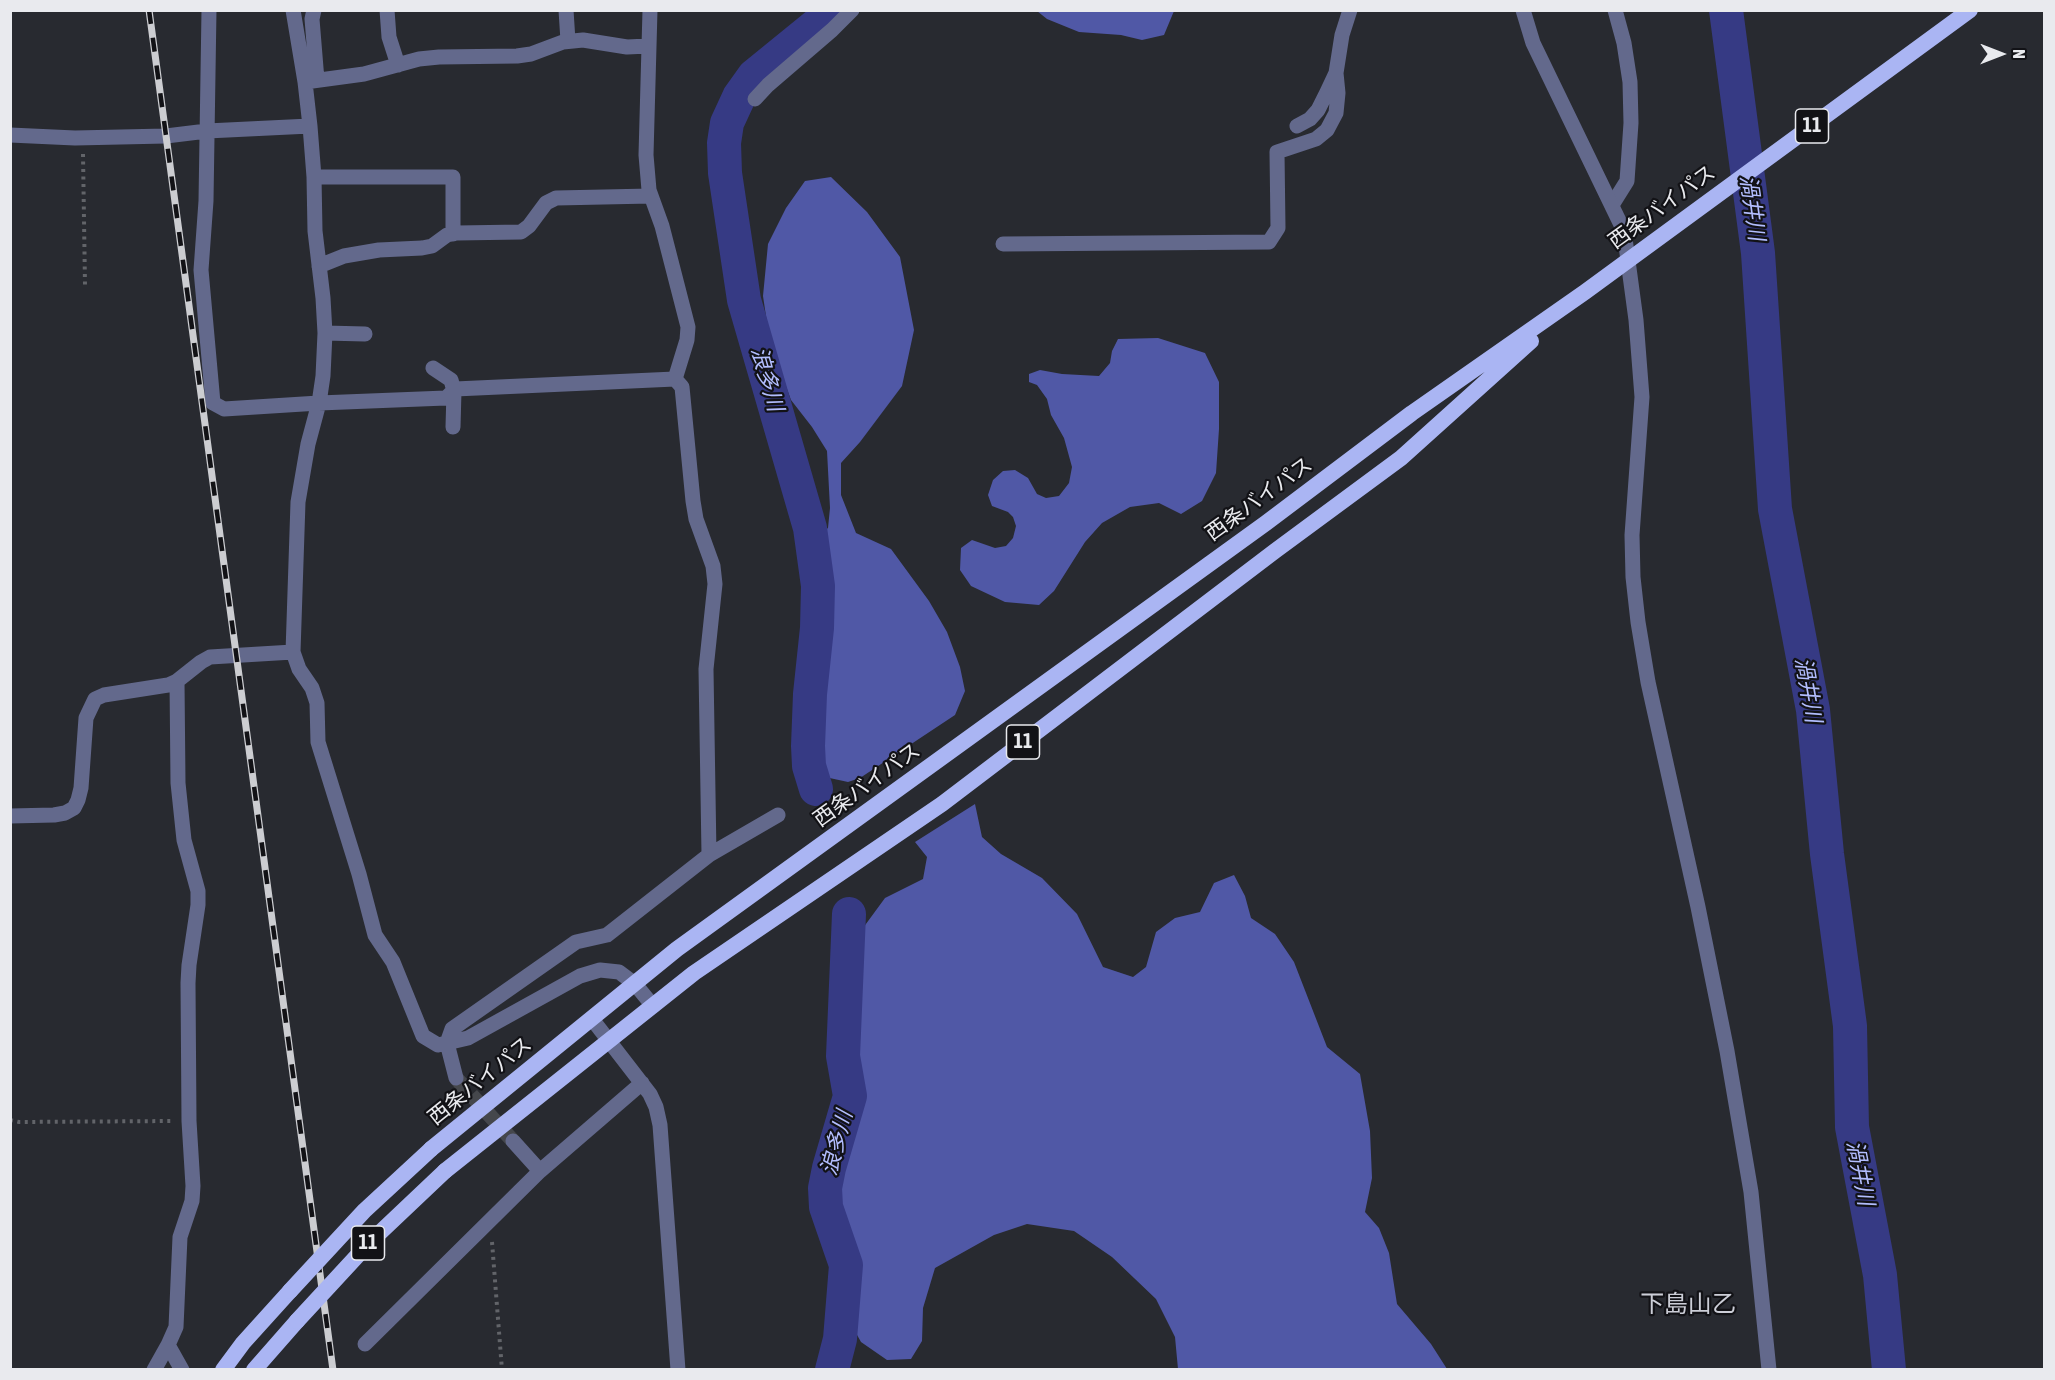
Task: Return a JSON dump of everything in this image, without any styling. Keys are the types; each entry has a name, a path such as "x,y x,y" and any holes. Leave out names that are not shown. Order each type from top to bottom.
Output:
{"highway":[{"name":"西条バイパス","path":"223,1370 243,1342 365,1210 431,1149 677,949 901,789 1112,632 1266,523 1412,413 1585,292 1970,10"},
{"name":"西条バイパス","path":"254,1370 370,1242 445,1171 694,973 942,804 1401,458 1585,292"}],"street":[{"path":"209,10 206,201 201,270 213,403 224,409 446,398 455,389 675,379 680,382 694,510 713,566 714,584 706,669 709,855"},
{"path":"293,10 311,81"},
{"path":"314,10 310,126 315,231 325,333 319,403 308,444 298,502 293,652 299,669 312,688 317,704 318,742 375,935 393,962 423,1036 438,1045 468,1038 580,976 600,970 619,972 635,984 652,1006"},
{"path":"387,10 389,37 398,65"},
{"path":"566,10 568,41"},
{"path":"650,10 646,155 651,196 662,226 688,327 687,340 675,379"},
{"path":"755,99 852,10"},
{"path":"1004,244 1269,242 1278,228 1277,153 1316,139 1327,130 1336,113 1338,93 1336,73 1342,34 1350,10"},
{"path":"1523,10 1533,44 1624,231 1636,320 1642,397 1632,535 1633,577 1638,622 1648,682 1727,1051 1751,1192 1769,1370"},
{"path":"1612,205 1627,181 1631,123 1630,82 1626,53 1615,10"},
{"path":"311,81 364,74 419,59 531,54 568,41 583,40 627,47 648,46"},
{"path":"1297,126 1310,119 1318,110 1336,73"},
{"path":"10,135 82,138 166,136 207,131 310,126"},
{"path":"314,177 453,177 453,234"},
{"path":"319,266 344,256 379,250 432,246 447,235 521,232 529,226 546,203 556,198 651,196"},
{"path":"325,333 365,334"},
{"path":"433,368 451,380 453,427"},
{"path":"10,816 54,815 74,808 81,788 86,718 95,699 104,695 168,685 210,657 293,652"},
{"path":"154,1370 176,1327 180,1237 192,1201 193,1173 190,1158 189,1121 188,983 198,891 184,840 178,783 177,681"},
{"path":"456,1078 447,1043 452,1029 576,942 607,935 709,855 778,815"},
{"path":"592,1019 642,1083 656,1107 660,1125 678,1370"},
{"path":"365,1344 540,1171 642,1083"},
{"path":"513,1141 540,1171"},
{"path":"168,1345 182,1370"}],"path":[{"path":"82,138 85,285"},
{"path":"10,1120 19,1122 189,1121"},
{"path":"490,1220 502,1370"}],"shaded area":[{"path":"1037,11 1174,11 1164,35 1142,40 1121,35 1079,32 1047,19"},
{"path":"831,177 867,212 900,257 914,330 902,386 860,442 841,463 841,495 856,533 891,549 929,601 947,632 960,667 965,691 955,715 860,778 848,782 825,777 802,763 796,744 797,698 808,591 804,552 828,528 830,508 827,451 791,400 770,343 763,296 768,244 786,208 805,181"},
{"path":"1158,338 1205,353 1219,382 1216,473 1202,501 1181,514 1159,503 1130,507 1102,523 1085,542 1054,591 1039,605 1005,602 971,586 960,570 961,548 972,540 995,548 1006,546 1013,538 1016,526 1013,517 1008,512 992,506 988,495 993,480 1003,471 1015,470 1028,478 1037,494 1046,498 1059,496 1069,483 1072,467 1064,438 1051,415 1047,399 1037,385 1029,382 1029,374 1040,370 1099,376 1110,363 1112,351 1118,339"},
{"path":"975,804 982,837 1001,854 1042,878 1077,914 1103,967 1133,977 1146,967 1156,932 1175,918 1200,912 1214,883 1234,875 1245,896 1251,918 1275,934 1294,962 1327,1047 1360,1074 1370,1131 1372,1178 1365,1212 1379,1228 1389,1253 1397,1304 1431,1344 1447,1369 1178,1369 1175,1337 1156,1299 1112,1257 1074,1231 1027,1224 994,1235 935,1268 923,1308 922,1341 911,1359 887,1360 861,1342 851,1324 854,1257 832,1196 835,1167 850,1130 858,1096 851,1056 855,945 863,928 885,898 923,879 927,857 915,842"}],"waterway":[{"name":"浪多川","path":"816,789 809,766 808,746 818,586 810,528 744,300 725,173 724,143 727,123 739,97 754,76 835,10"},
{"name":"渦井川","path":"1726,10 1758,253 1775,509 1813,710 1827,854 1850,1026 1852,1127 1880,1275 1889,1370"},
{"name":"浪多川","path":"832,1370 840,1339 846,1265 826,1207 825,1188 850,1096 843,1056 849,914"}],"tunnel":[{"path":"456,1078 513,1141"}],"railway":[{"path":"149,10 333,1370"}],"district":[{"name":"下島山乙","path":"1688,1304"}]}
